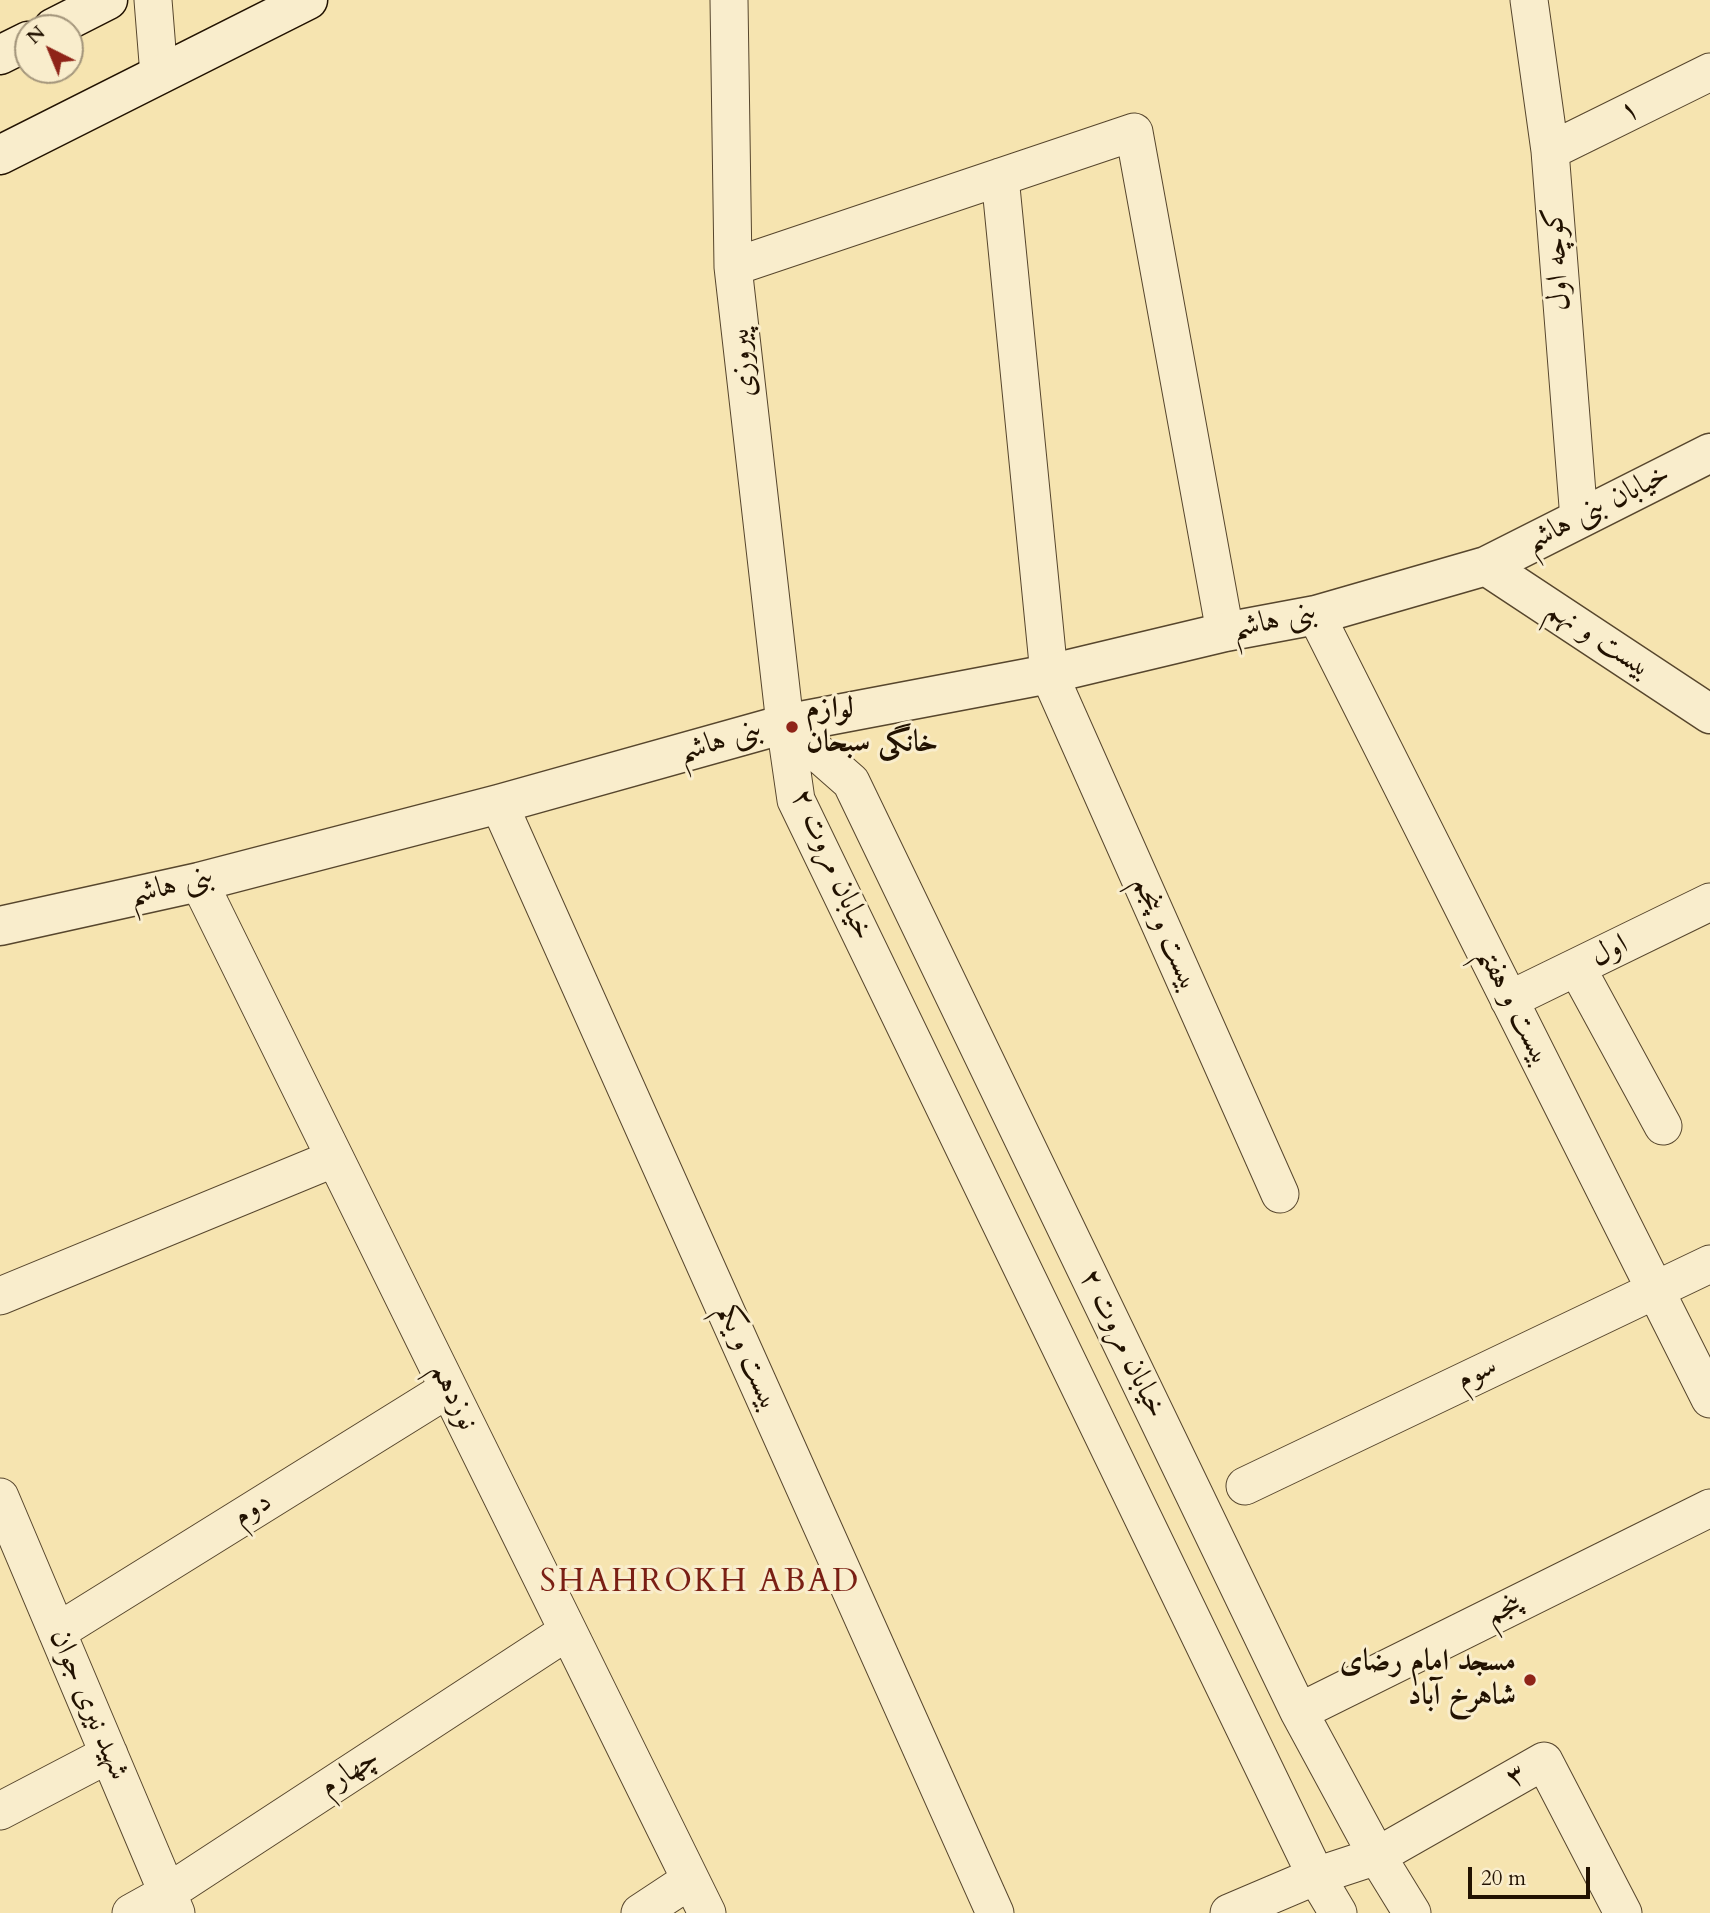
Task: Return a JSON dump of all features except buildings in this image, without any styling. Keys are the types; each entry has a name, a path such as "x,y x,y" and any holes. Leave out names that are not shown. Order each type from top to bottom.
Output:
{"street":[{"path":"80,14 108,0"},
{"path":"153,0 159,75"},
{"path":"0,155 308,0"},
{"name":"پیروزی","path":"729,0 733,268 785,724"},
{"name":"کوچه اول","path":"1529,0 1550,151 1579,519"},
{"name":"۱","path":"1550,151 1710,72"},
{"path":"733,268 1134,132 1225,632"},
{"name":"بیست و پنجم","path":"1000,177 1049,674 1280,1194"},
{"name":"خیابان بنی هاشم","path":"1486,566 1710,453"},
{"name":"بنی هاشم","path":"0,926 198,882 499,804 785,724 1049,674 1225,632 1315,615 1486,566"},
{"name":"بیست و نهم","path":"1486,566 1710,714"},
{"name":"بیست و هفتم","path":"1315,615 1710,1399"},
{"name":"خیابان مروت ۲","path":"785,724 851,782 1299,1712 1377,1856 1412,1913"},
{"name":"خیابان مروت ۲","path":"785,724 796,800 1316,1876 1338,1913"},
{"name":"بیست و یکم","path":"499,804 995,1913"},
{"name":"نوزدهم","path":"198,882 707,1913"},
{"name":"اول","path":"1509,1000 1710,902"},
{"path":"1577,968 1663,1126"},
{"path":"0,1296 335,1158"},
{"name":"سوم","path":"1245,1486 1710,1264"},
{"name":"دوم","path":"57,1632 449,1389"},
{"name":"شهید نیری جوان","path":"0,1497 171,1903"},
{"name":"پنجم","path":"1299,1712 1710,1508"},
{"name":"چهارم","path":"131,1913 171,1903 568,1631"},
{"path":"0,1811 109,1754"},
{"name":"۳","path":"1377,1856 1545,1761 1623,1913"},
{"path":"1229,1913 1316,1876 1377,1856"},
{"path":"640,1913 690,1880"}],"place":[{"name":"لوازم خانگی سبحان","path":"792,727"},
{"name":"مسجد امام رضای شاهرخ آباد","path":"1530,1680"}],"district":[{"name":"SHAHROKH ABAD","path":"700,1584"}]}
